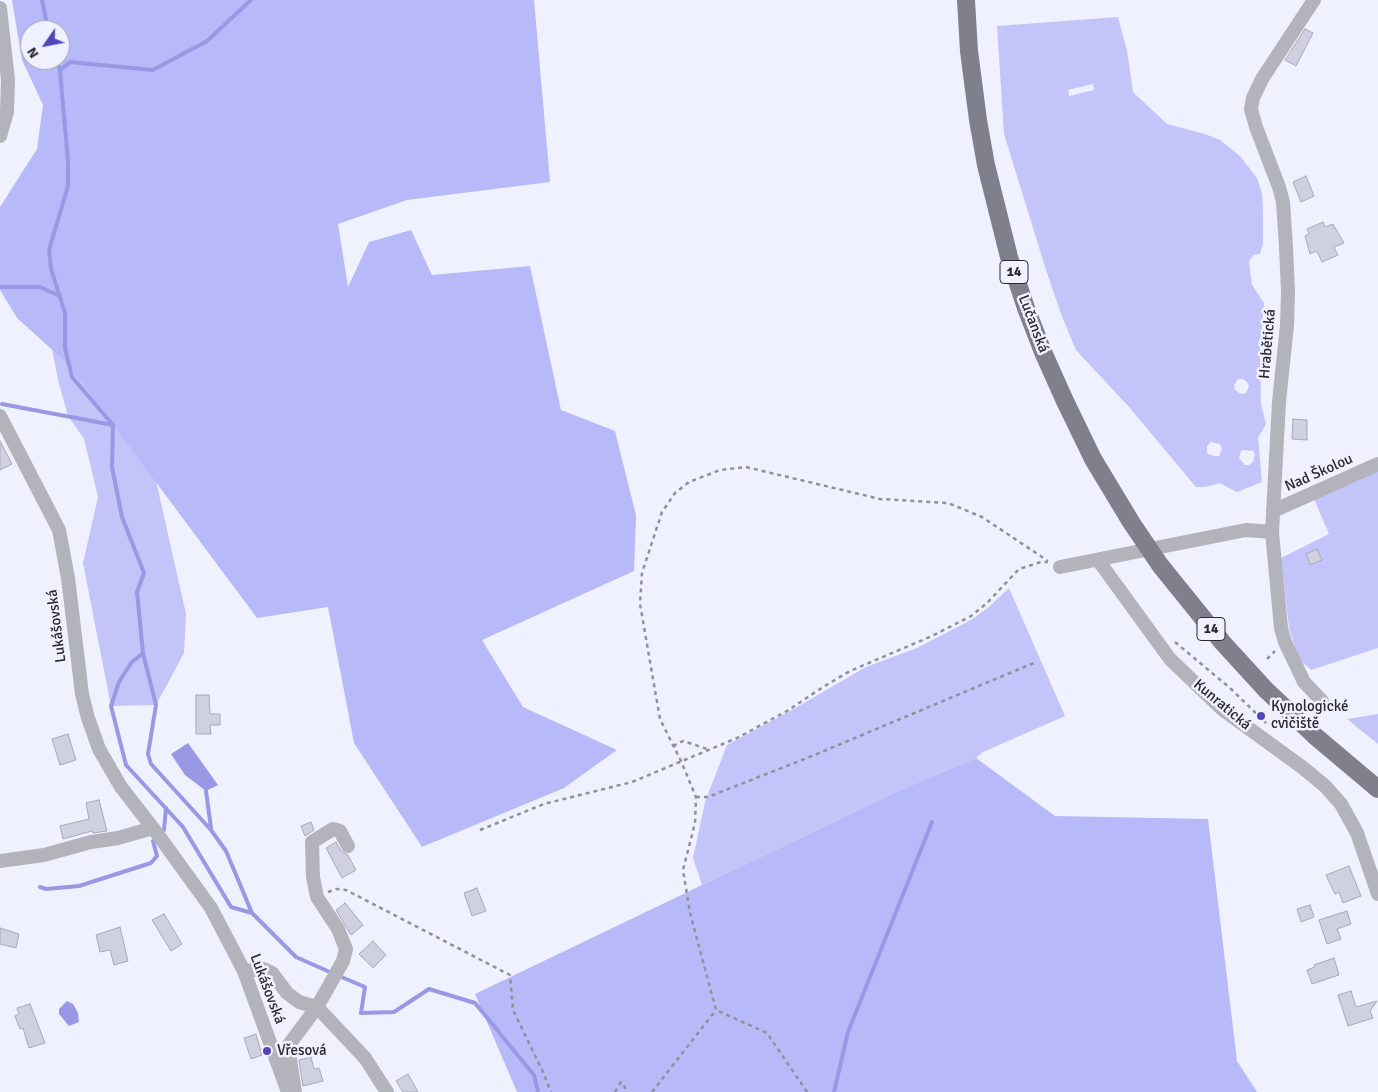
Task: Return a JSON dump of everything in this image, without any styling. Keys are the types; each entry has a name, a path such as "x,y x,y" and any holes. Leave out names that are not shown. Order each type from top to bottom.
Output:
{"main road":[{"name":"Lučanská","path":"966,0 969,51 986,165 1009,257 1026,308 1064,399 1093,459 1131,522 1160,564 1223,643 1266,690 1315,736 1378,789"}],"street":[{"name":"Hrabětická","path":"1314,0 1262,80 1253,98 1251,109 1283,202 1288,292 1287,325 1279,402 1272,532 1281,628 1304,682 1322,701"},
{"path":"0,8 8,80 7,112 0,136"},
{"name":"Lukášovská","path":"0,416 59,530 63,547 82,694 99,748 121,787 211,908 244,971 288,1092"},
{"name":"Nad Školou","path":"1273,511 1378,464"},
{"path":"1060,566 1246,530 1272,532"},
{"name":"Kunratická","path":"1098,560 1170,659 1222,709 1302,767 1325,786 1341,804 1357,833 1378,894"},
{"path":"0,861 44,855 153,828"},
{"path":"295,1092 288,1046 317,1007 331,984 343,961 346,949 338,930 317,897 313,877 312,842 333,829 340,831 348,846"},
{"path":"244,971 263,969 272,973 287,993 300,1002 317,1007 365,1058 388,1092"}],"path":[{"path":"480,830 544,804 632,782 661,771 681,761 737,738 787,711 850,671 932,636 971,616 987,603 1019,569 1041,562 1052,563 982,517 948,503 880,499 746,468 720,470 689,482 675,493 662,512 642,572 640,604 660,719 681,761 696,797 695,822 683,870 690,913 716,1010"},
{"path":"1170,638 1230,688 1259,717"},
{"path":"696,797 708,797 795,763 981,687 1036,662"},
{"path":"674,748 675,745 683,741 709,749"},
{"path":"317,897 336,889 346,890 510,975 512,1010 551,1092"},
{"path":"652,1092 716,1010"},
{"path":"716,1010 767,1033 806,1092"},
{"path":"615,1092 621,1082 628,1092"}],"shaded area":[{"path":"12,0 534,0 550,182 407,200 338,224 348,287 369,242 411,230 432,275 530,266 561,410 615,431 636,515 634,571 482,640 523,707 617,750 564,788 422,847 354,743 328,607 257,618 68,364 17,318 0,290 0,207 37,149 43,105 27,70 70,70 70,20 20,20 20,48"},
{"path":"1118,17 1127,51 1133,92 1167,124 1220,140 1240,156 1257,178 1262,193 1263,244 1260,254 1253,255 1249,262 1252,285 1264,303 1260,350 1261,404 1266,424 1258,438 1262,482 1237,492 1220,483 1196,487 1129,407 1076,350 1046,270 1004,134 997,26","holes":["1093,84 1094,90 1069,96 1068,90","1238,379 1243,379 1249,386 1246,393 1241,394 1235,390 1234,385","1211,442 1220,444 1222,449 1219,456 1207,453 1207,446","1241,451 1253,451 1255,454 1253,462 1245,465 1239,458"]},
{"path":"40,287 152,463 186,614 184,653 156,705 111,706 83,563 98,497 84,439 68,416 58,380"},
{"path":"1378,469 1378,648 1311,670 1299,659 1289,628 1281,558 1329,534 1314,499"},
{"path":"1009,588 1065,716 983,752 976,758 898,791 702,885 693,858 705,802 727,745 866,667 917,648 971,620 989,607"},
{"path":"1378,714 1378,744 1347,719"},
{"path":"188,743 218,785 206,791 185,775 171,754"},
{"path":"976,758 1055,816 1208,819 1237,1061 1257,1092 517,1092 475,994 898,791"},
{"path":"67,1001 73,1004 78,1013 79,1022 69,1026 59,1014 59,1009"}],"building":[{"path":"1305,29 1313,33 1296,66 1285,60"},
{"path":"1306,176 1314,196 1301,202 1293,182"},
{"path":"1323,222 1325,227 1333,224 1344,243 1334,247 1338,255 1322,262 1317,251 1310,254 1305,236 1309,234 1307,229"},
{"path":"1293,419 1307,420 1307,440 1292,439"},
{"path":"0,441 12,464 0,470"},
{"path":"1317,549 1322,560 1310,565 1306,554"},
{"path":"196,695 209,695 210,714 220,714 220,725 210,725 211,734 196,734"},
{"path":"68,734 76,760 60,765 52,739"},
{"path":"99,800 107,831 93,833 92,831 63,839 60,826 89,819 86,803"},
{"path":"311,822 314,830 305,836 301,826"},
{"path":"336,842 341,851 348,855 356,870 342,878 326,848"},
{"path":"1349,866 1361,896 1343,903 1339,892 1335,894 1326,875"},
{"path":"477,888 486,911 472,916 464,893"},
{"path":"345,903 363,925 351,935 336,910"},
{"path":"1310,905 1314,917 1301,922 1297,909"},
{"path":"1347,911 1351,924 1337,929 1341,939 1327,944 1319,920"},
{"path":"164,914 182,944 171,951 152,920"},
{"path":"120,927 128,961 114,965 110,950 100,952 96,935"},
{"path":"0,928 19,934 16,948 0,944"},
{"path":"373,941 386,955 373,968 359,954"},
{"path":"1334,958 1339,975 1312,984 1307,970 1315,967 1314,965"},
{"path":"1351,991 1356,1007 1377,1001 1370,1011 1373,1018 1348,1026 1338,995"},
{"path":"30,1004 45,1043 29,1048 23,1028 20,1029 15,1016 19,1014 17,1008"},
{"path":"256,1034 262,1055 251,1059 244,1038"},
{"path":"311,1057 314,1069 319,1068 323,1081 303,1086 299,1060"},
{"path":"408,1074 418,1092 403,1092 396,1081"}],"waterway":[{"path":"42,0 46,20"},
{"path":"70,62 153,70 207,41 251,0"},
{"path":"60,70 68,162 68,186 49,250 51,269 65,313 65,348 72,377 113,425 112,467 122,517 144,573 137,592 143,653 131,663 119,682 111,706 126,765 183,827 231,907 252,913 296,957 332,973"},
{"path":"0,287 40,287 60,296"},
{"path":"2,404 113,425"},
{"path":"143,653 156,705 148,754 151,764 211,830 226,851 252,913"},
{"path":"206,791 211,828"},
{"path":"164,830 166,808"},
{"path":"834,1092 848,1032 932,822"},
{"path":"40,887 46,889 79,886 151,863 157,856 153,841"},
{"path":"339,976 365,987 361,1013 394,1012 429,989 475,1003 534,1075 538,1092"}],"place":[{"name":"Kynologické cvičiště","path":"1261,716"},
{"name":"Vřesová","path":"267,1051"}]}
